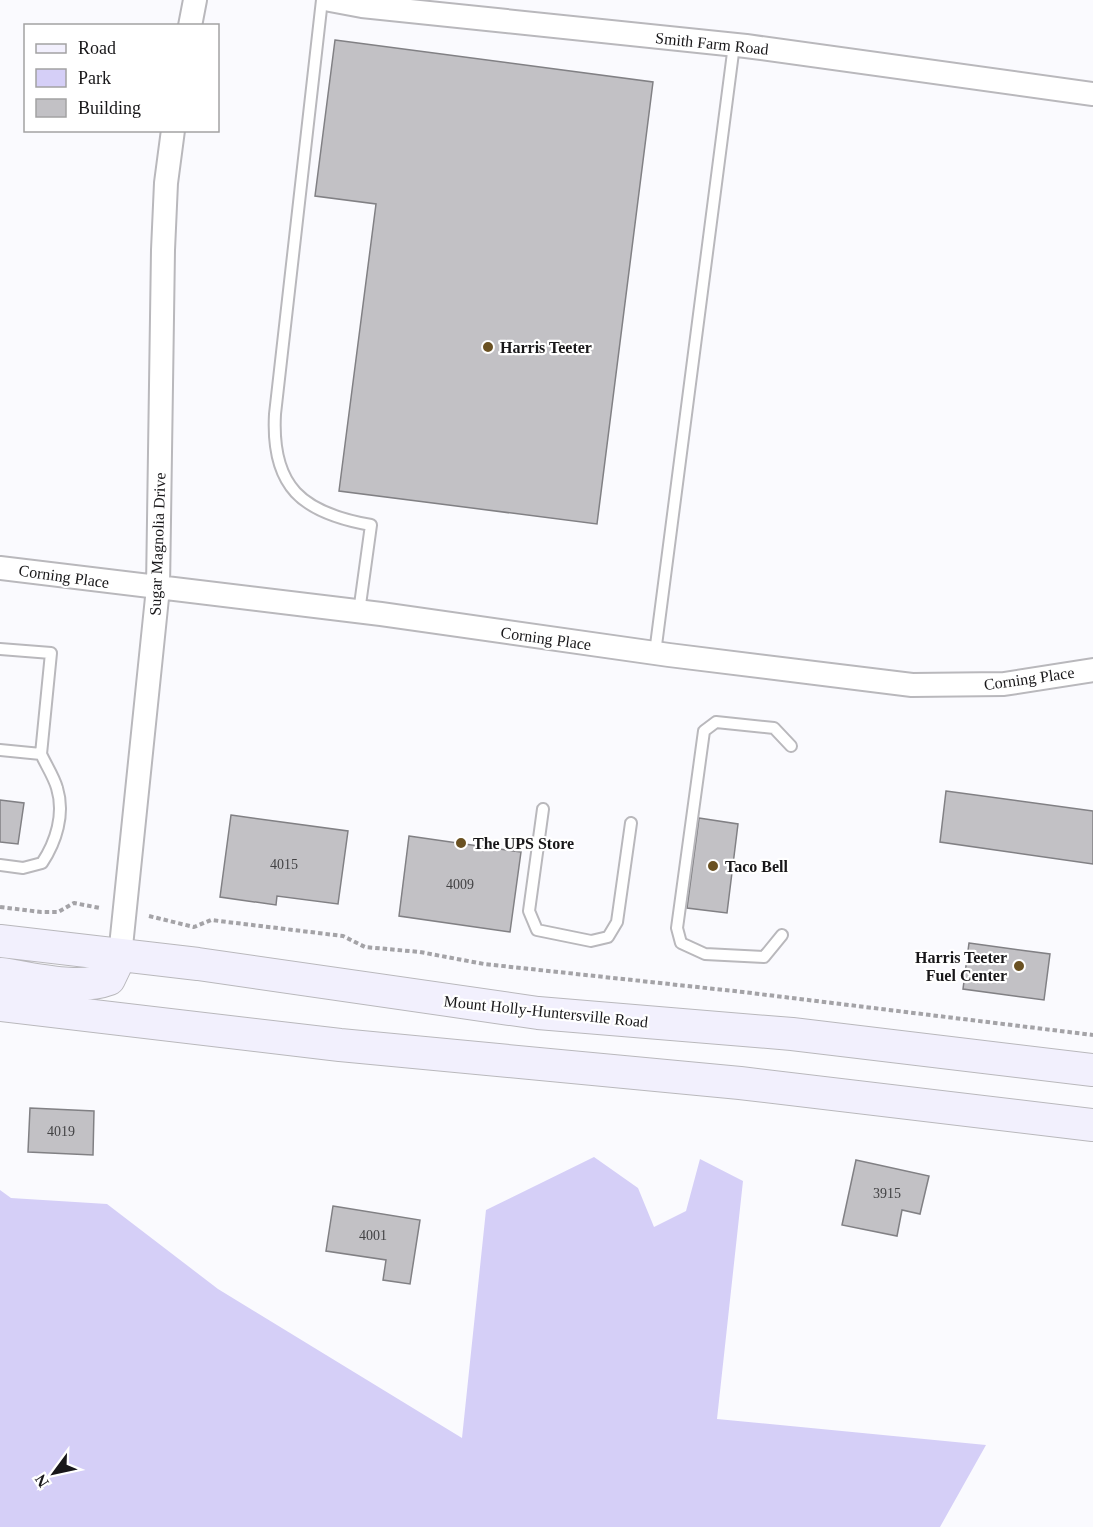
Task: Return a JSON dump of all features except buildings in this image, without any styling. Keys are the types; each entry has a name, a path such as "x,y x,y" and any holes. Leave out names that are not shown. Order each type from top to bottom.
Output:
{"main road":[{"name":"Mount Holly-Huntersville Road","path":"0,941 198,964 538,1013 792,1034 1093,1070"},
{"path":"0,974 74,983 100,982 109,979 120,956"},
{"path":"0,1005 340,1045 740,1083 1093,1125"}],"street":[{"path":"190,24 195,0"},
{"name":"Smith Farm Road","path":"330,0 362,6 734,45 1093,94"},
{"name":"Sugar Magnolia Drive","path":"120,956 158,588 163,250 166,183 173,132"},
{"name":"Corning Place","path":"0,568 359,612 655,653 912,685 1004,684 1093,670"}],"lane":[{"path":"322,0 277,402 275,450 282,471 304,502 336,518 371,525 359,612"},
{"path":"655,653 734,45"},
{"path":"0,649 51,653 40,754 57,788 59,814 55,843 42,864 23,868 0,865"},
{"path":"782,935 764,957 705,954 681,943 677,928 704,731 716,722 774,728 791,746"},
{"path":"0,750 40,754"},
{"path":"543,809 529,911 537,930 591,942 608,937 617,922 631,823"}],"path":[{"path":"0,908 58,912 74,903 89,906"},
{"path":"166,918 194,927 211,920 343,936 365,947 411,951 484,964 743,992 1093,1035"}],"green space":[{"path":"594,1157 638,1188 654,1227 686,1211 700,1159 743,1181 717,1419 986,1445 940,1527 0,1527 0,1190 11,1198 107,1204 218,1289 462,1438 486,1210"}],"place":[{"name":"Harris Teeter","path":"488,347"},
{"name":"The UPS Store","path":"461,843"},
{"name":"Taco Bell","path":"713,866"},
{"name":"Harris Teeter Fuel Center","path":"1019,966"}]}
